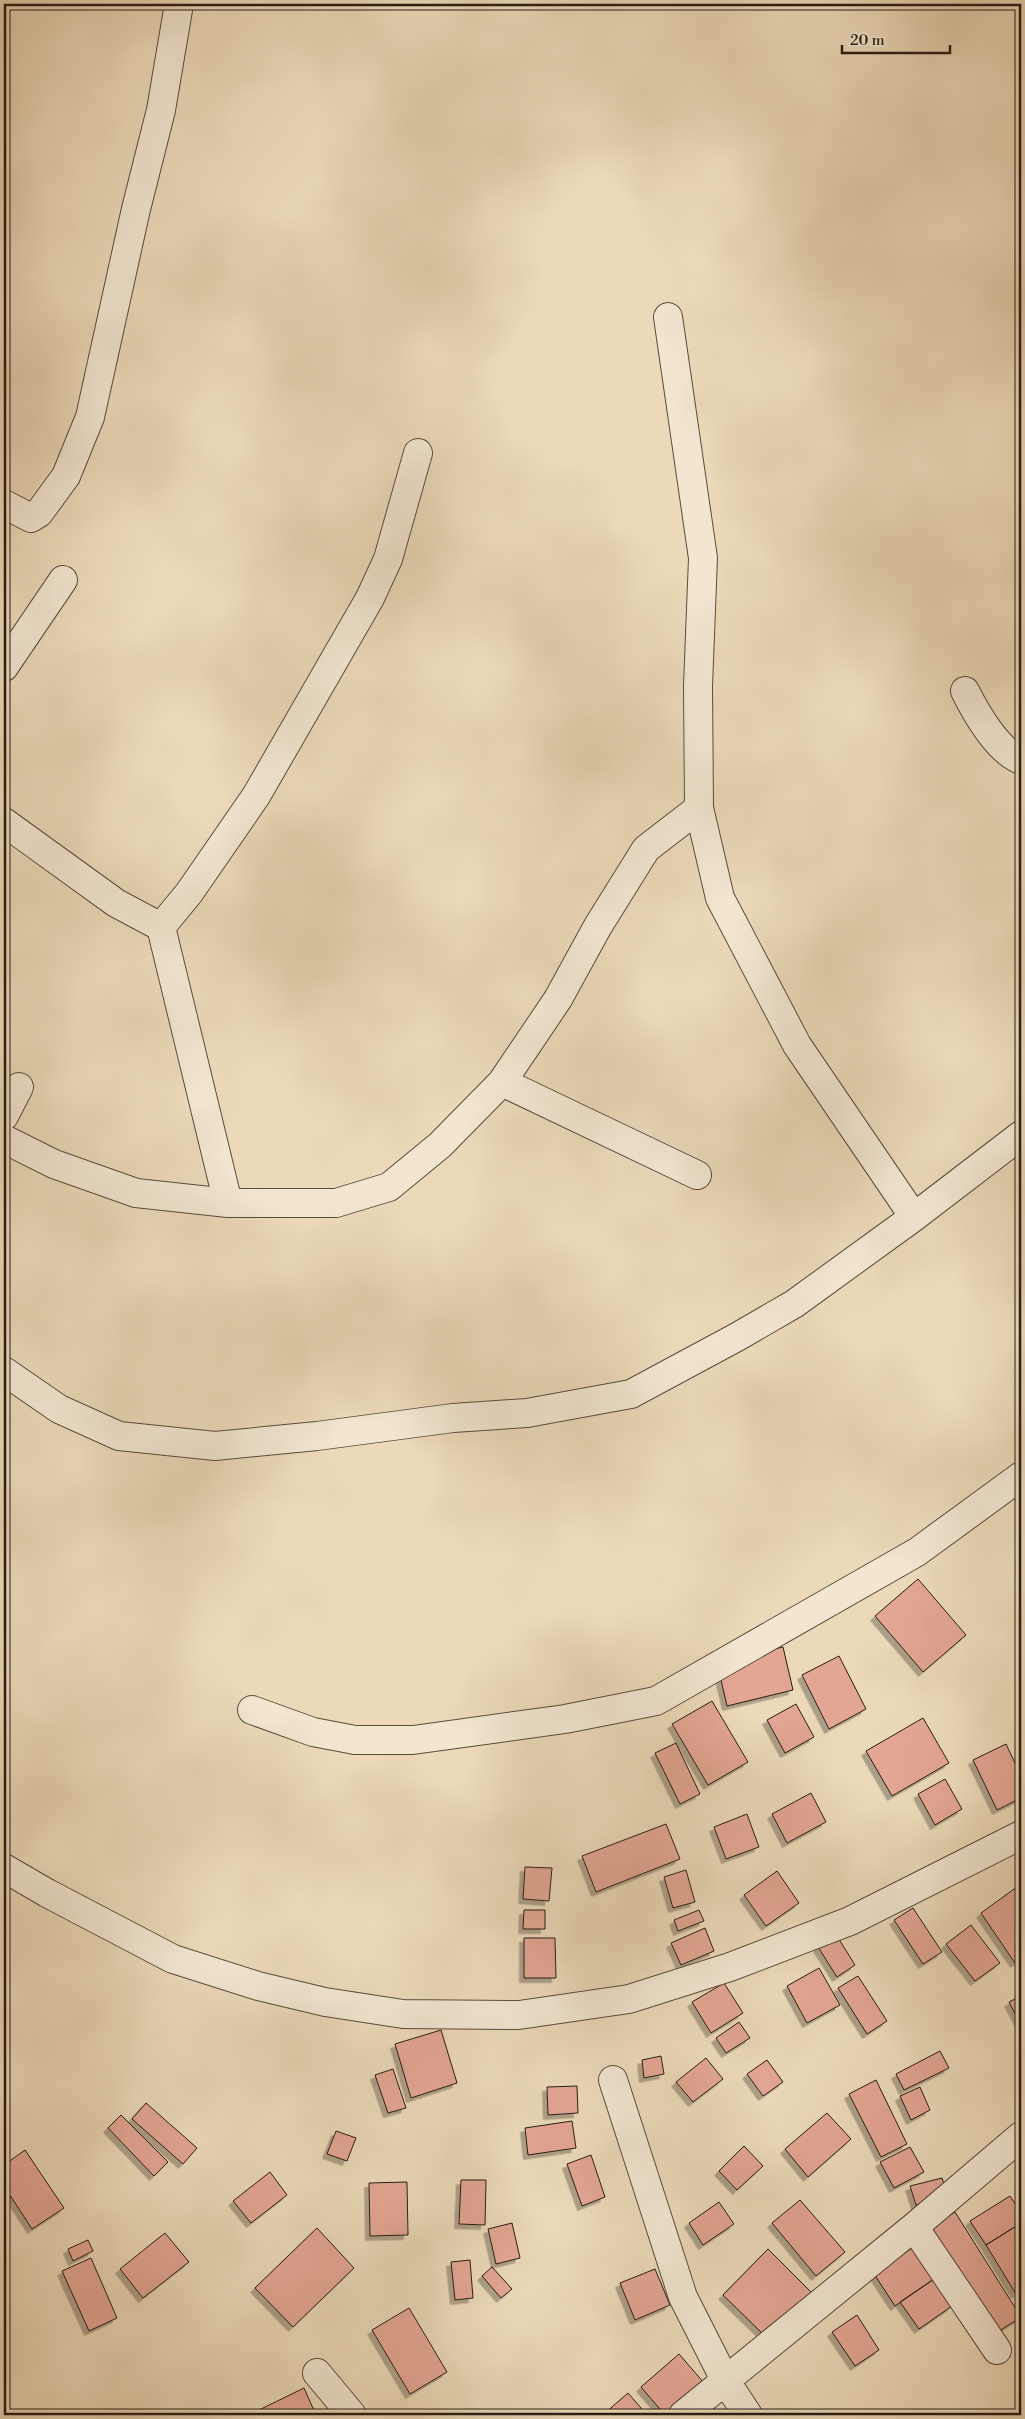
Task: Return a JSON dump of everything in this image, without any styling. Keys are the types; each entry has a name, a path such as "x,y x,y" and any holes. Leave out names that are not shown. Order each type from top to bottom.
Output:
{"street":[{"path":"4,504 31,518 39,513 66,476 90,417 136,209 161,110 179,4"},
{"path":"668,317 702,558 698,686 699,808 720,898 797,1045 914,1217"},
{"path":"161,927 189,893 256,796 370,598 388,560 418,453"},
{"path":"4,667 62,580"},
{"path":"965,691 978,717 994,737 1016,758 1021,760"},
{"path":"4,1139 54,1164 136,1193 228,1203 336,1203 389,1187 440,1145 502,1082 558,999 598,926 646,849 699,808"},
{"path":"4,822 116,903 161,927 228,1203"},
{"path":"502,1082 698,1174"},
{"path":"4,1116 19,1087"},
{"path":"4,1371 60,1409 119,1436 215,1446 317,1436 453,1418 527,1413 631,1394 738,1338 794,1304 914,1217 1021,1134"},
{"path":"252,1710 313,1732 347,1738 413,1740 565,1719 656,1701 917,1552 1021,1476"},
{"path":"4,1868 47,1893 173,1959 258,1986 325,2002 403,2014 519,2015 629,1999 730,1967 850,1921 1021,1835"},
{"path":"613,2080 683,2297 725,2380 748,2415"},
{"path":"684,2415 914,2227 1021,2136"},
{"path":"914,2227 997,2350"},
{"path":"317,2373 352,2415"}],"building":[{"path":"918,1579 966,1635 923,1672 875,1616"},
{"path":"783,1647 793,1690 727,1706 717,1663"},
{"path":"839,1656 866,1709 829,1729 802,1675"},
{"path":"712,1701 748,1762 708,1785 672,1724"},
{"path":"796,1704 814,1737 785,1753 767,1720"},
{"path":"923,1718 949,1763 892,1796 866,1751"},
{"path":"676,1743 700,1794 680,1804 655,1753"},
{"path":"1006,1744 1021,1776 1021,1798 997,1810 973,1760"},
{"path":"945,1779 962,1809 935,1825 918,1794"},
{"path":"811,1793 826,1822 787,1843 772,1814"},
{"path":"747,1814 759,1847 726,1859 714,1827"},
{"path":"666,1824 680,1859 596,1892 582,1856"},
{"path":"525,1867 552,1868 549,1901 523,1899"},
{"path":"686,1870 695,1902 673,1908 664,1877"},
{"path":"777,1871 799,1903 766,1926 744,1895"},
{"path":"1021,1884 1021,1959 1015,1963 981,1913"},
{"path":"913,1908 942,1952 923,1964 894,1920"},
{"path":"524,1910 545,1910 545,1929 523,1929"},
{"path":"699,1910 704,1921 678,1931 674,1920"},
{"path":"971,1925 1000,1963 975,1981 946,1944"},
{"path":"705,1928 714,1951 681,1965 671,1943"},
{"path":"837,1936 855,1965 837,1977 818,1947"},
{"path":"524,1938 555,1938 556,1978 524,1978"},
{"path":"819,1968 840,2005 807,2023 787,1986"},
{"path":"858,1976 887,2021 867,2034 838,1988"},
{"path":"724,1983 743,2013 711,2033 692,2002"},
{"path":"1021,1996 1021,2025 1009,2002"},
{"path":"739,2022 750,2038 726,2053 716,2038"},
{"path":"441,2030 457,2083 411,2098 395,2044"},
{"path":"940,2051 949,2068 904,2090 896,2074"},
{"path":"661,2056 664,2074 644,2078 642,2060"},
{"path":"706,2058 723,2079 693,2102 676,2082"},
{"path":"767,2060 783,2082 763,2096 747,2074"},
{"path":"393,2069 406,2108 388,2113 375,2075"},
{"path":"876,2080 907,2144 881,2157 849,2094"},
{"path":"577,2086 578,2113 548,2115 547,2087"},
{"path":"920,2087 930,2110 911,2120 900,2096"},
{"path":"146,2103 197,2148 183,2164 132,2119"},
{"path":"827,2113 851,2139 808,2177 785,2149"},
{"path":"121,2115 168,2162 154,2176 108,2128"},
{"path":"572,2121 576,2148 528,2155 525,2128"},
{"path":"336,2131 356,2138 347,2161 327,2154"},
{"path":"744,2146 763,2166 737,2190 719,2171"},
{"path":"910,2147 924,2172 894,2188 880,2162"},
{"path":"25,2150 64,2208 32,2229 4,2186 4,2165"},
{"path":"591,2155 605,2197 582,2206 567,2164"},
{"path":"270,2172 287,2195 251,2223 233,2201"},
{"path":"942,2178 948,2196 916,2205 910,2186"},
{"path":"461,2180 486,2180 485,2225 459,2224"},
{"path":"407,2182 408,2235 370,2236 369,2183"},
{"path":"1010,2196 1021,2213 1021,2223 986,2245 970,2221"},
{"path":"800,2200 845,2252 816,2276 772,2223"},
{"path":"719,2202 734,2224 703,2245 689,2223"},
{"path":"955,2212 1021,2317 990,2337 924,2232"},
{"path":"512,2223 520,2258 496,2264 488,2229"},
{"path":"1021,2223 1021,2290 1016,2294 986,2245"},
{"path":"317,2228 354,2268 293,2327 255,2288"},
{"path":"165,2233 189,2262 143,2298 120,2269"},
{"path":"88,2240 93,2251 73,2261 68,2249"},
{"path":"912,2248 934,2279 895,2306 874,2274"},
{"path":"768,2249 811,2292 766,2337 723,2295"},
{"path":"91,2258 117,2318 89,2331 62,2271"},
{"path":"470,2260 473,2298 455,2300 451,2262"},
{"path":"492,2267 512,2289 501,2298 482,2276"},
{"path":"655,2269 670,2305 635,2320 620,2283"},
{"path":"934,2279 952,2306 919,2329 900,2302"},
{"path":"409,2308 447,2372 410,2394 372,2330"},
{"path":"857,2315 879,2350 855,2366 832,2332"},
{"path":"679,2354 705,2384 669,2415 665,2415 641,2387"},
{"path":"304,2388 316,2415 261,2415 259,2410"},
{"path":"628,2393 647,2415 604,2414"},
{"path":"487,2409 494,2415 481,2415"}]}
